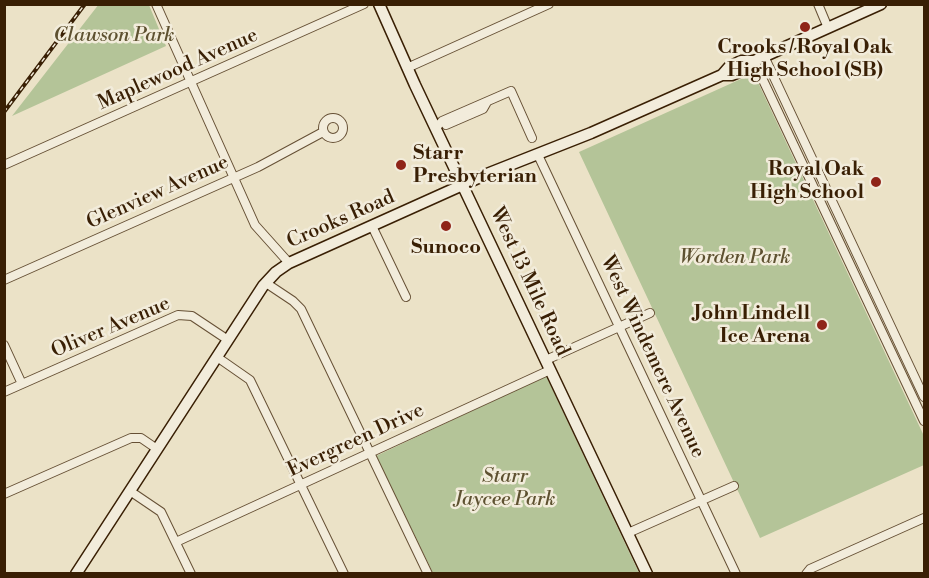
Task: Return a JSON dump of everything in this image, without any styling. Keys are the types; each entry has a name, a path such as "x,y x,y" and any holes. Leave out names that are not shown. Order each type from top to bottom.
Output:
{"main road":[{"name":"West 13 Mile Road","path":"379,4 407,68 647,573"},
{"name":"Crooks Road","path":"81,572 130,491 266,283 289,263 464,185 722,75 732,75 759,58 881,4"}],"street":[{"path":"156,4 255,225 289,263"},
{"name":"Maplewood Avenue","path":"4,165 364,4"},
{"path":"407,68 549,4"},
{"path":"818,4 828,28"},
{"path":"759,58 778,86 924,397"},
{"path":"759,58 768,91 924,421"},
{"path":"768,91 778,86"},
{"path":"436,128 483,109 487,102 511,91 532,138"},
{"name":"Glenview Avenue","path":"4,280 258,167 323,132"},
{"path":"792,140 804,140"},
{"name":"West Windemere Avenue","path":"538,155 736,573"},
{"path":"820,200 830,196"},
{"path":"372,226 406,297"},
{"path":"266,283 294,301 301,309 428,573"},
{"path":"862,288 871,283"},
{"name":"Evergreen Drive","path":"176,542 370,453 650,313"},
{"name":"Oliver Avenue","path":"4,392 178,315 192,316 228,340"},
{"path":"877,321 887,316"},
{"path":"4,345 22,384"},
{"path":"217,357 250,380 344,573"},
{"path":"904,379 914,374"},
{"path":"4,494 131,438 141,438 157,449"},
{"path":"628,533 734,486"},
{"path":"130,491 161,512 191,573"},
{"path":"806,573 810,569 924,518"}],"green space":[{"name":"Clawson Park","path":"99,4 149,5 166,46 12,116"},
{"name":"Worden Park","path":"752,74 755,76 924,436 924,465 760,538 579,152"},
{"name":"Starr Jaycee Park","path":"546,376 639,573 433,573 376,456"}],"railway":[{"path":"4,112 85,4"}],"place":[{"name":"Crooks / Royal Oak High School (SB)","path":"805,27"},
{"name":"Starr Presbyterian","path":"401,165"},
{"name":"Royal Oak High School","path":"876,182"},
{"name":"Sunoco","path":"446,226"},
{"name":"John Lindell Ice Arena","path":"822,325"}]}
